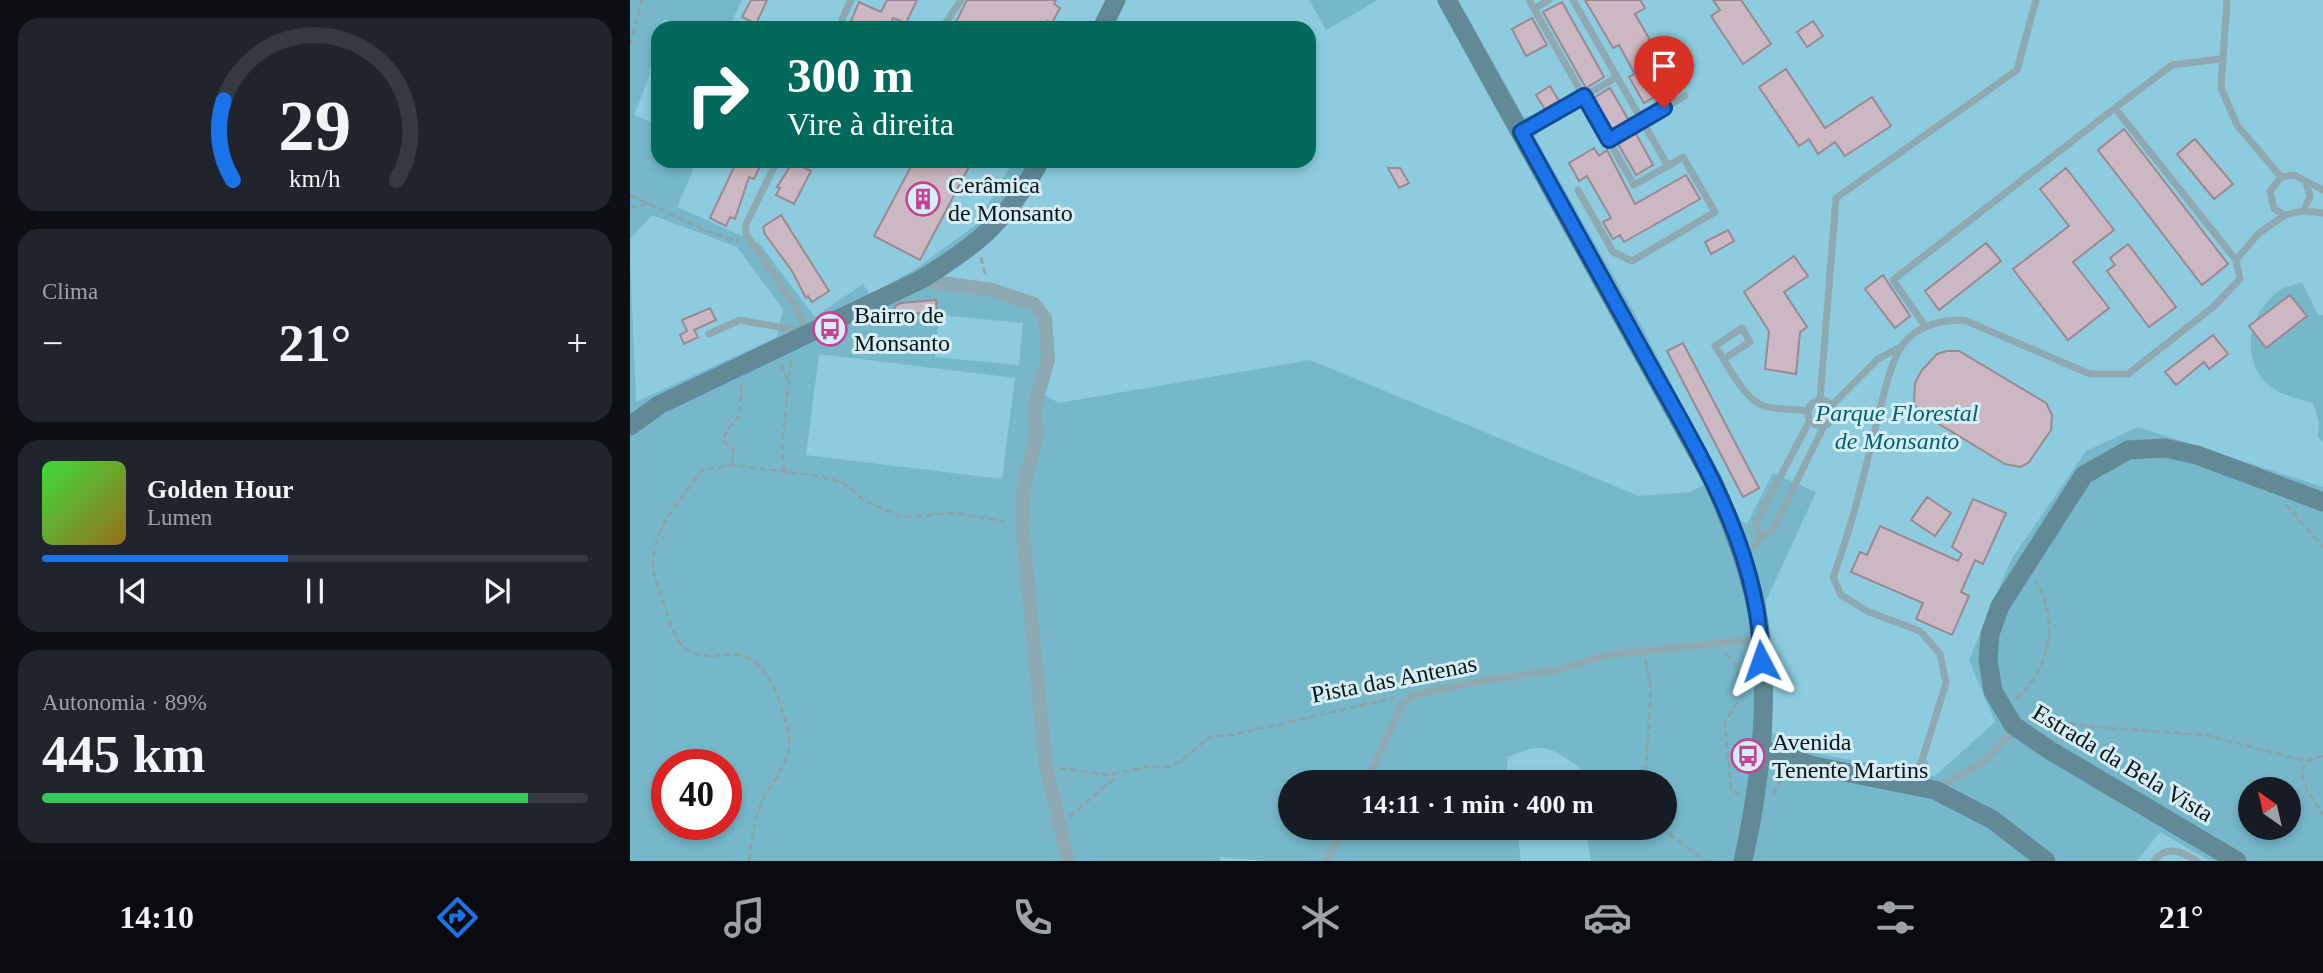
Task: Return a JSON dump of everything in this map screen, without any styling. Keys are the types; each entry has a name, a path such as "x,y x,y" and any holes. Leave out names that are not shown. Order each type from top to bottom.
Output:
{"street":[{"path":"1106,21 1116,0"},
{"path":"1447,0 1713,481 1742,555 1761,638 1761,748 1754,807 1743,861"},
{"path":"630,426 659,405 920,280 969,248 1007,213 1036,168"},
{"path":"920,280 992,290 1034,304 1047,324 1048,359 1034,409 1037,434 1024,485 1022,524 1046,767 1068,861"},
{"name":"Estrada da Bela Vista","path":"2237,861 2024,725 1993,691 1988,660 1990,634 2000,606 2084,475 2128,450 2165,448 2197,455 2323,502"},
{"path":"1761,748 1814,766 1927,790 2002,826 2046,861"}],"lane":[{"path":"841,21 851,0"},
{"path":"947,21 961,0"},
{"path":"1529,0 1634,185 1683,157 1715,212 1632,261 1613,252 1578,190"},
{"path":"1534,9 1549,0"},
{"path":"1573,0 1668,166"},
{"path":"1809,411 1820,400 1836,198 2017,70 2036,0"},
{"path":"2227,0 2220,59 2221,88 2237,125 2281,177"},
{"path":"1925,326 1893,280 2172,65 2220,59"},
{"path":"1521,132 1617,77"},
{"path":"1609,140 1685,96"},
{"path":"1832,405 1878,359 1902,346 1925,326 1943,320 1964,320 2090,374 2128,374 2213,307 2239,279 2236,260 2115,108"},
{"path":"774,168 746,224 746,234 795,306 808,333"},
{"path":"2285,215 2274,209 2270,198 2272,186 2281,177 2294,175 2323,190"},
{"path":"2303,211 2310,197 2306,182"},
{"path":"2236,260 2259,233 2285,215 2303,211 2323,213"},
{"path":"709,334 740,320 808,333"},
{"path":"1724,359 1751,342 1742,328 1715,346 1751,399 1763,406 1809,411"},
{"path":"1902,346 1883,398 1846,542 1833,577 1841,595 1869,612 1920,631 1940,654 1946,683 1927,790"},
{"path":"1742,555 1772,531 1824,426 1832,422 1835,413 1832,405 1820,400"},
{"path":"1760,538 1756,523 1810,421 1809,411"},
{"path":"1810,421 1824,426"},
{"name":"Pista das Antenas","path":"1413,695 1486,680 1553,671 1608,655 1761,638"},
{"path":"1372,770 1403,703 1413,695"},
{"path":"1927,790 1982,763 2024,725"},
{"path":"1326,861 1337,840"},
{"path":"2154,861 2169,851 2182,852 2197,861"}],"path":[{"path":"630,45 642,0"},
{"path":"630,195 706,231 752,244"},
{"path":"630,208 649,204"},
{"path":"988,231 981,249 981,264 992,290"},
{"path":"782,345 792,371 782,443 784,471"},
{"path":"782,345 789,384"},
{"path":"732,465 734,450 723,441 726,432 740,415 743,379"},
{"path":"749,861 758,811 765,791 787,758 789,740 782,709 762,669 740,655 710,658 690,652 676,639 653,564 662,527 702,470 732,465 784,471 844,483 865,501 902,517 955,513 1022,524"},
{"path":"2282,499 2323,547"},
{"path":"2008,706 2035,678 2048,643 2046,604 2034,579"},
{"path":"1715,645 1735,663 1739,677 1737,704 1725,722 1731,790 1740,797"},
{"path":"1643,652 1651,688 1646,770"},
{"name":"Pista das Antenas","path":"1046,767 1120,774 1147,766 1175,765 1198,745 1220,733 1232,735 1345,707 1413,695"},
{"path":"2024,725 2052,720 2093,727 2206,735 2306,761 2323,756"},
{"path":"2306,761 2302,780 2323,814"},
{"path":"1060,824 1120,774"},
{"path":"1677,840 1705,861"}],"green space":[{"name":"Parque Florestal de Monsanto","path":"630,0 2323,0 2323,861 630,861"}],"shaded area":[{"path":"630,0 742,0 732,21 651,21 651,64 648,80 634,115 651,122 651,168 694,168 677,207 760,244 815,317 863,284 870,295 917,268 977,224 1009,168 1046,168 1025,201 999,231 985,244 929,282 1034,305 1045,318 1039,392 1059,403 1310,360 1639,496 1690,492 1704,485 1621,326 1437,0 1458,0 1524,117 1532,116 1539,122 1540,130 1535,137 1640,323 1742,522 1747,524 1773,473 1816,492 1766,601 1772,732 1792,749 1910,771 1920,758 1928,761 1929,775 1935,776 1995,722 1969,660 2011,560 2086,451 2138,427 2323,487 2323,861 2210,861 2160,832 2137,861 1591,861 1587,840 1677,840 1677,770 1580,770 1561,755 1538,748 1508,757 1506,770 1278,770 1278,840 1518,840 1521,861 1264,861 1220,857 1220,861 630,861 630,257 636,402 777,337 783,309 737,247 652,215 630,239","holes":["939,315 1023,323 1019,365 935,357","819,354 1015,378 1002,479 806,455"]},
{"path":"1309,0 1378,0 1326,30"},
{"path":"2302,282 2318,315 2323,315 2323,443 2318,437 2319,422 2313,403 2270,387 2260,376 2252,354 2252,331 2261,310 2280,290"}],"building":[{"path":"751,0 767,0 757,21 742,17"},
{"path":"887,0 917,0 907,21 893,18 892,21 851,21 859,2 881,12"},
{"path":"967,0 1056,0 1054,4 1060,8 1053,21 956,21"},
{"path":"1585,0 1640,0 1645,8 1635,14 1676,85 1671,88 1675,94 1659,104 1654,97 1644,103 1629,77 1635,74 1619,45 1613,48"},
{"path":"1713,0 1741,0 1771,44 1743,64 1711,16 1720,10"},
{"path":"1562,2 1604,77 1586,88 1543,12"},
{"path":"1532,18 1547,45 1526,56 1512,29"},
{"path":"1813,21 1823,36 1807,47 1797,32"},
{"path":"1786,69 1825,128 1872,97 1891,126 1845,156 1835,142 1818,154 1809,139 1799,146 1759,87"},
{"path":"1550,86 1559,101 1545,109 1536,95"},
{"path":"1610,88 1629,121 1611,132 1592,99"},
{"path":"2124,129 2228,264 2202,285 2098,150"},
{"path":"1635,132 1653,165 1636,175 1617,142"},
{"path":"2195,139 2233,184 2214,199 2177,154"},
{"path":"1594,148 1599,156 1607,150 1635,204 1686,175 1700,199 1624,242 1620,235 1613,239 1603,222 1611,218 1587,176 1579,181 1569,163"},
{"path":"734,168 759,168 754,179 749,177 735,219 730,217 726,226 710,218"},
{"path":"789,168 805,168 811,171 794,204 776,195 780,188 777,187"},
{"name":"Cerâmica de Monsanto","path":"910,168 968,168 920,260 874,236"},
{"path":"1388,168 1400,168 1409,183 1399,188"},
{"path":"2066,168 2114,230 2073,262 2109,308 2068,340 2013,269 2069,226 2040,189"},
{"path":"781,215 829,291 812,302 808,296 806,298 792,271 765,234 763,227"},
{"path":"1728,230 1734,241 1711,254 1705,242"},
{"path":"1986,243 2001,261 1939,310 1925,291"},
{"path":"2128,244 2176,307 2149,327 2107,271 2115,265 2110,258"},
{"path":"1794,256 1808,276 1784,292 1807,327 1800,332 1796,374 1765,369 1769,331 1744,292"},
{"path":"1883,275 1910,316 1895,328 1865,289"},
{"path":"2290,295 2307,316 2266,348 2249,326"},
{"path":"936,300 937,312 896,315 895,306 901,303"},
{"path":"710,308 716,320 694,330 698,337 684,344 680,335 687,331 682,320"},
{"path":"2213,335 2228,354 2209,369 2204,362 2176,385 2165,372"},
{"path":"1683,343 1759,488 1743,497 1667,351"},
{"path":"1959,351 2046,403 2052,415 2051,430 2029,462 2021,467 2005,464 1921,413 1914,404 1915,383 1922,370 1937,354"},
{"path":"1927,497 1951,513 1935,536 1911,520"},
{"path":"1973,499 2006,513 1983,564 1975,560 1961,592 1969,596 1952,635 1916,619 1923,603 1851,572 1860,552 1867,555 1880,526 1958,561 1962,554 1952,547"}],"place":[{"name":"Cerâmica de Monsanto","path":"923,199"},
{"name":"Bairro de Monsanto","path":"830,329"},
{"name":"Avenida Tenente Martins","path":"1748,756"}],"route":[{"path":"1664,108 1609,140 1584,96 1521,132 1713,481 1742,555 1761,638 1761,661"}]}
